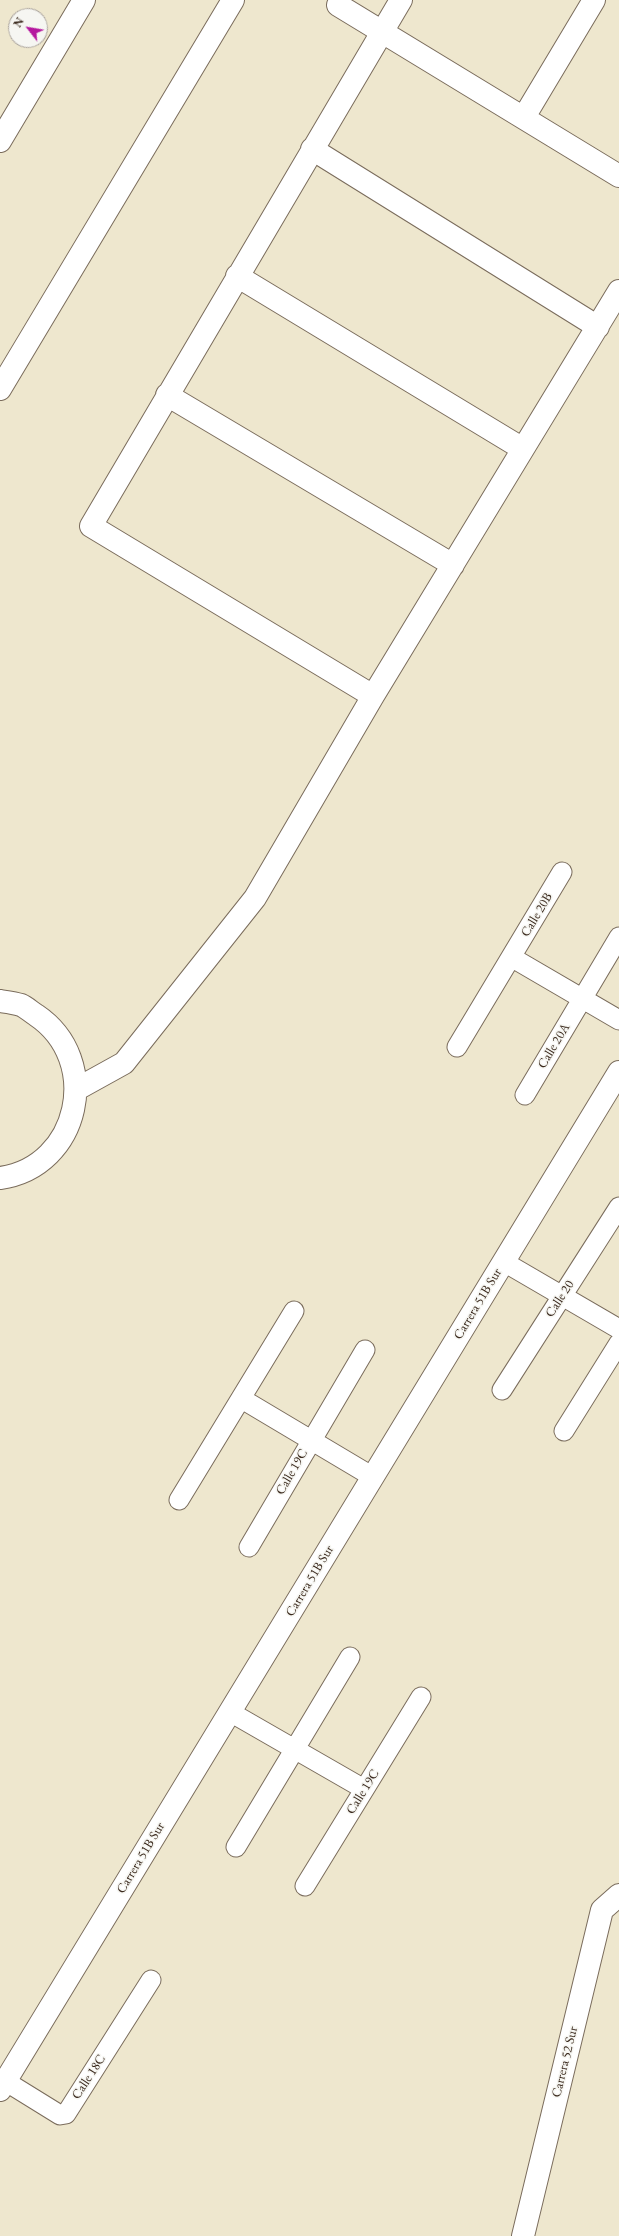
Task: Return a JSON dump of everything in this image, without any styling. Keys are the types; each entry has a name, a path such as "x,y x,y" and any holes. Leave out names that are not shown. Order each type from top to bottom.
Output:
{"street":[{"path":"0,141 84,0"},
{"path":"0,389 233,0"},
{"path":"374,696 91,526 381,31 401,0"},
{"path":"524,117 594,0"},
{"path":"338,5 619,176"},
{"path":"312,149 598,327"},
{"path":"237,276 523,450"},
{"path":"76,1089 124,1063 255,898 374,696 619,291"},
{"path":"167,395 453,565"},
{"path":"0,1001 21,1005 50,1025 70,1054 76,1089 69,1126 47,1157 15,1176 0,1178"},
{"name":"Carrera 51B Sur","path":"3,2085 619,1072"},
{"name":"Carrera 52 Sur","path":"523,2236 602,1910 619,1895"}],"lane":[{"name":"Calle 20B","path":"511,957 562,872"},
{"path":"582,998 619,937"},
{"path":"457,1047 511,957 619,1020"},
{"name":"Calle 20A","path":"525,1095 582,998"},
{"name":"Calle 20","path":"502,1390 619,1207"},
{"path":"504,1262 619,1330"},
{"path":"179,1500 242,1399 294,1311"},
{"path":"564,1431 619,1343"},
{"path":"311,1440 365,1350"},
{"path":"242,1399 373,1477"},
{"name":"Calle 19C","path":"249,1547 311,1440"},
{"path":"236,1847 350,1657"},
{"name":"Calle 19C","path":"305,1886 421,1697"},
{"path":"230,1712 364,1789"},
{"name":"Calle 18C","path":"3,2085 60,2116 66,2114 151,1980"}]}
